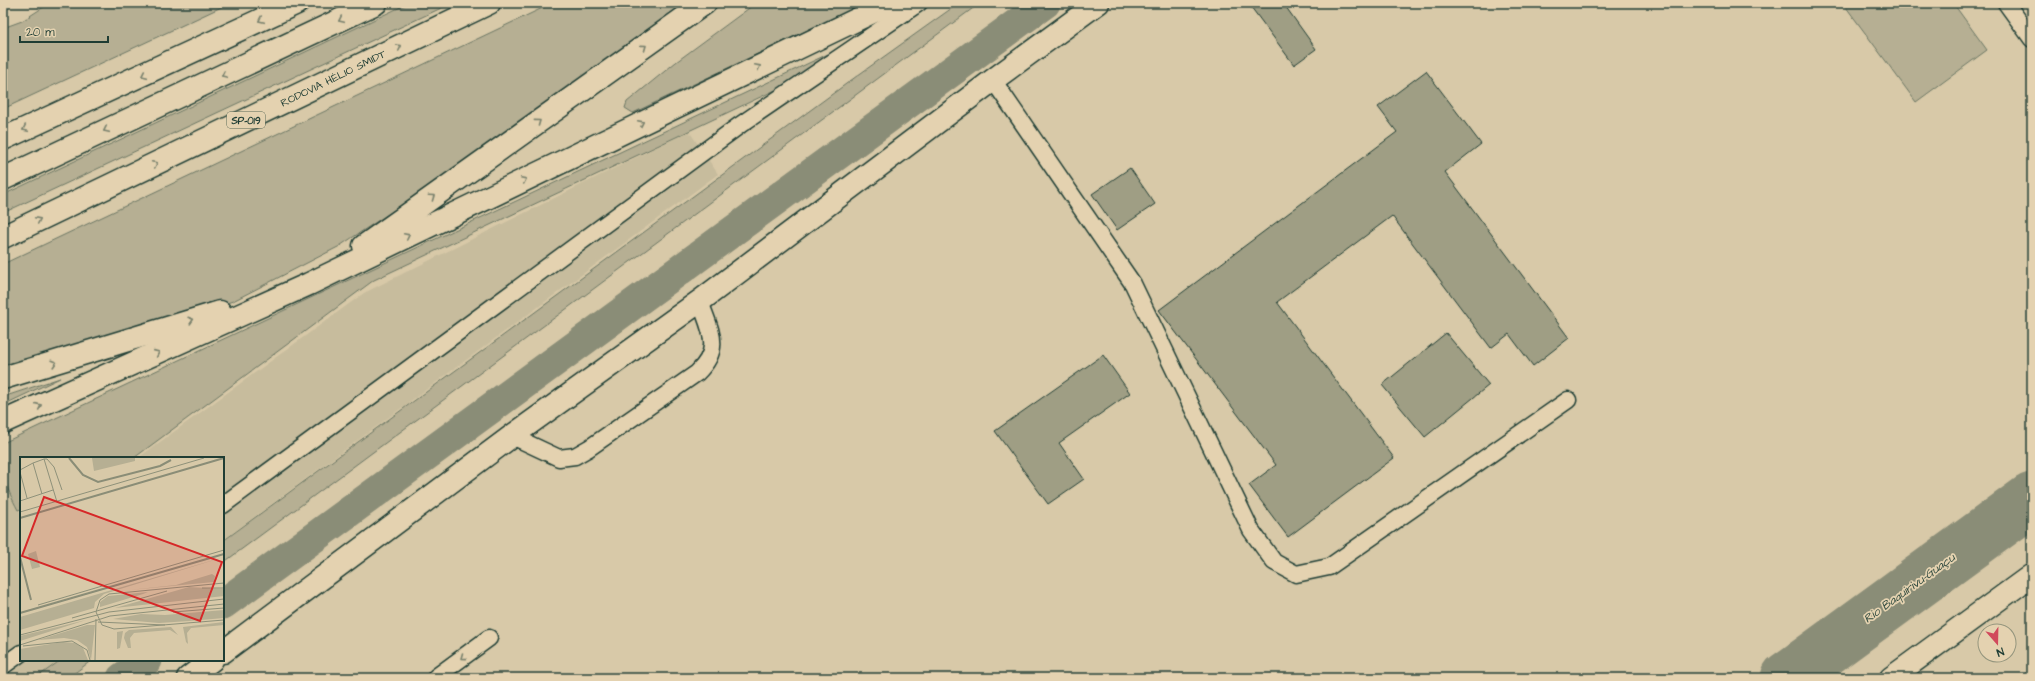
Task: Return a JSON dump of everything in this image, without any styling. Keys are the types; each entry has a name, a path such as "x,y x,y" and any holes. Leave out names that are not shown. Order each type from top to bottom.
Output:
{"main road":[{"path":"3,139 297,3"},
{"path":"3,179 376,3"},
{"name":"RODOVIA HÉLIO SMIDT","path":"3,237 490,3"},
{"path":"3,378 309,284 705,3"},
{"path":"3,422 309,284 891,3"},
{"path":"224,651 512,436 700,301 993,80 1098,3"},
{"path":"1891,678 2032,575"},
{"path":"188,678 211,661"}],"lane":[{"path":"224,504 740,125 919,3"},
{"path":"2006,3 2032,39"},
{"path":"993,80 1133,284 1251,530 1274,562 1296,574 1329,567 1568,400"},
{"path":"512,436 559,458 575,456 589,448 697,373 708,363 714,349 712,337 700,301"},
{"path":"436,677 489,638"},
{"path":"3,666 20,654"}],"shaded area":[{"path":"50,3 230,3 3,109 3,28 22,21"},
{"path":"409,3 452,3 3,213 3,195"},
{"path":"553,3 686,3 417,195 338,247 233,301 3,372 3,264"},
{"path":"756,3 865,3 633,113 625,108 627,102 676,62"},
{"path":"959,3 980,3 224,562 224,540 861,73"},
{"path":"1843,3 1953,3 1987,50 1916,102"},
{"path":"828,54 807,75 374,280 135,457 20,457 20,509 18,510 7,485 3,469 5,442"},
{"path":"689,131 718,174 224,539 224,457 139,457 364,293"},
{"path":"60,378 3,405 3,397"},
{"path":"3,459 18,509 20,511 20,661 60,661 37,678 3,678"},
{"path":"60,661 91,661 68,678 36,678"}],"building":[{"path":"1248,3 1283,3 1316,49 1294,65"},
{"path":"1426,71 1481,144 1445,172 1569,338 1533,366 1509,334 1491,348 1392,216 1277,302 1394,458 1288,537 1249,485 1276,465 1159,310 1397,132 1378,107"},
{"path":"1130,168 1155,204 1117,230 1092,194"},
{"path":"1446,333 1489,385 1425,437 1382,385"},
{"path":"1103,355 1130,393 1059,443 1084,479 1048,504 995,431"}],"waterway":[{"path":"224,603 1045,3"},
{"name":"Rio Baquirivu-Guaçu","path":"1787,678 2032,499"},
{"path":"122,678 146,661"}]}
